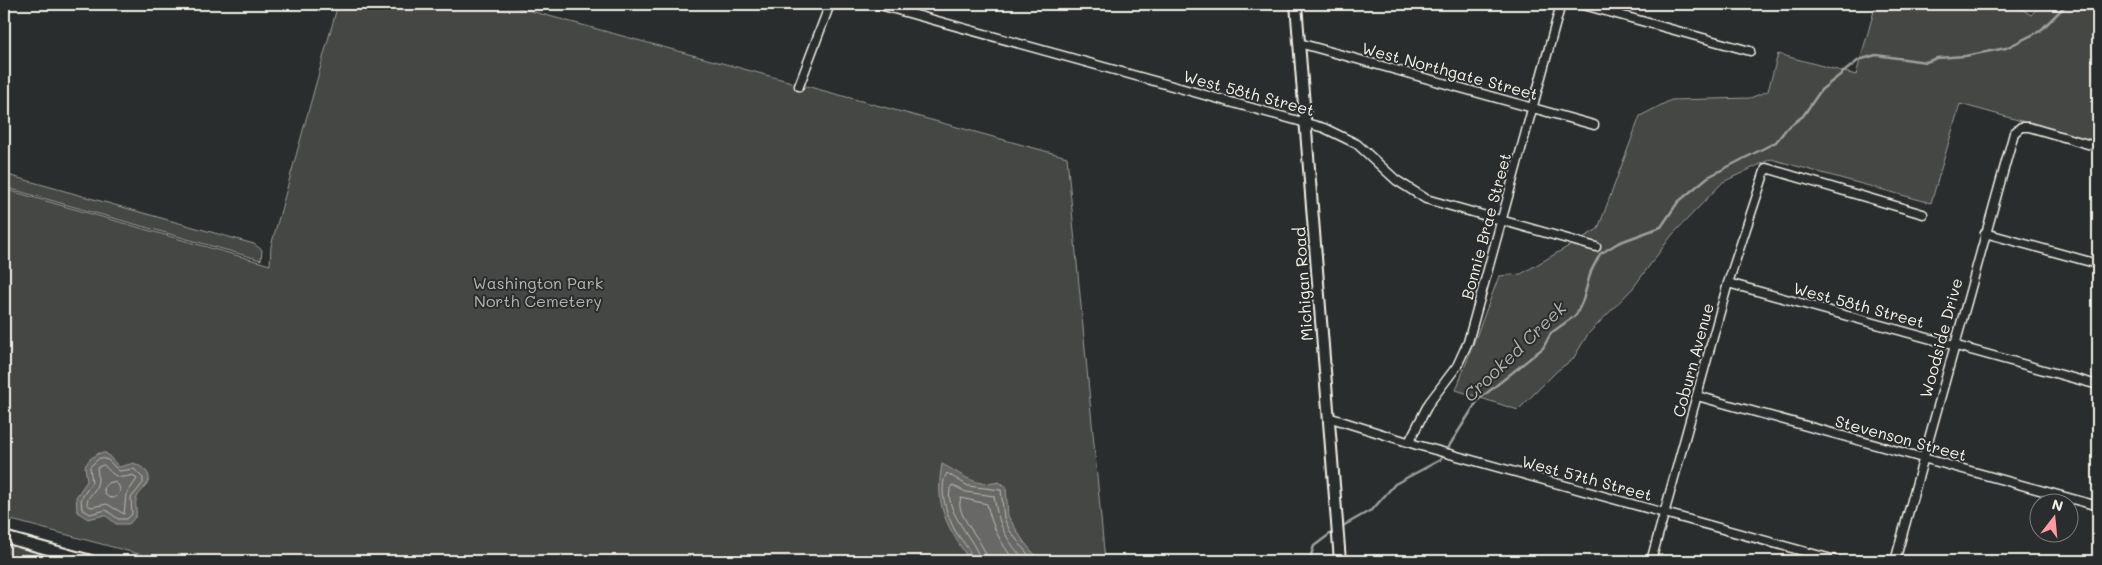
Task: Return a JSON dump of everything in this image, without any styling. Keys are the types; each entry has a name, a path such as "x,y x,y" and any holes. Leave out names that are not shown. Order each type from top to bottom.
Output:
{"main road":[{"name":"Michigan Road","path":"1296,4 1340,557"},
{"path":"4,537 91,561"}],"street":[{"path":"799,86 830,4"},
{"name":"West 58th Street","path":"876,4 1334,132 1357,144 1396,180 1419,196 1596,247"},
{"name":"Bonnie Brae Street","path":"1409,442 1434,395 1464,353 1561,4"},
{"path":"1580,4 1750,51"},
{"name":"West Northgate Street","path":"1299,43 1594,124"},
{"name":"Woodside Drive","path":"1895,561 2009,144 2014,133 2021,127 2035,128 2098,147"},
{"name":"Coburn Avenue","path":"1651,561 1728,283 1766,168 1923,214"},
{"path":"1985,233 2098,264"},
{"name":"West 58th Street","path":"1728,283 2098,385"},
{"name":"Stevenson Street","path":"1697,396 2098,506"},
{"name":"West 57th Street","path":"1328,417 1417,446 1839,561"}],"green space":[{"name":"Washington Park North Cemetery","path":"338,4 505,4 1067,157 1105,561 165,561 4,518 4,189 270,265 271,246"},
{"path":"1876,4 2014,4 2031,15 2041,4 2098,4 2098,142 1960,104 1931,203 1771,159 1723,182 1672,235 1633,288 1588,334 1573,359 1557,371 1518,410 1456,390 1499,276 1521,274 1598,229 1640,116 1671,100 1750,98 1768,91 1778,54 1856,75"},
{"path":"4,174 254,244 262,250 261,260 4,187"},
{"path":"4,537 91,561 4,561"}],"water":[{"path":"99,453 106,453 119,467 134,463 148,473 148,483 136,500 136,516 129,524 116,524 105,515 88,519 77,512 76,497 87,481 85,466 90,459"},
{"path":"942,464 976,482 999,482 1006,487 1008,516 1024,542 1040,561 970,561 944,516 940,492"}],"waterway":[{"name":"Crooked Creek","path":"1446,451 1478,400 1543,348 1551,333 1576,315 1583,300 1591,271 1600,254 1618,243 1661,227 1678,202 1708,177 1776,142 1787,128 1803,116 1821,90 1859,60 1876,55 1926,62 1937,58 1965,56 2006,48 2040,31 2067,4"},
{"name":"Crooked Creek","path":"1341,527 1373,509 1395,484 1440,460 1443,455"},
{"name":"Crooked Creek","path":"1309,561 1314,546 1334,531"}]}
